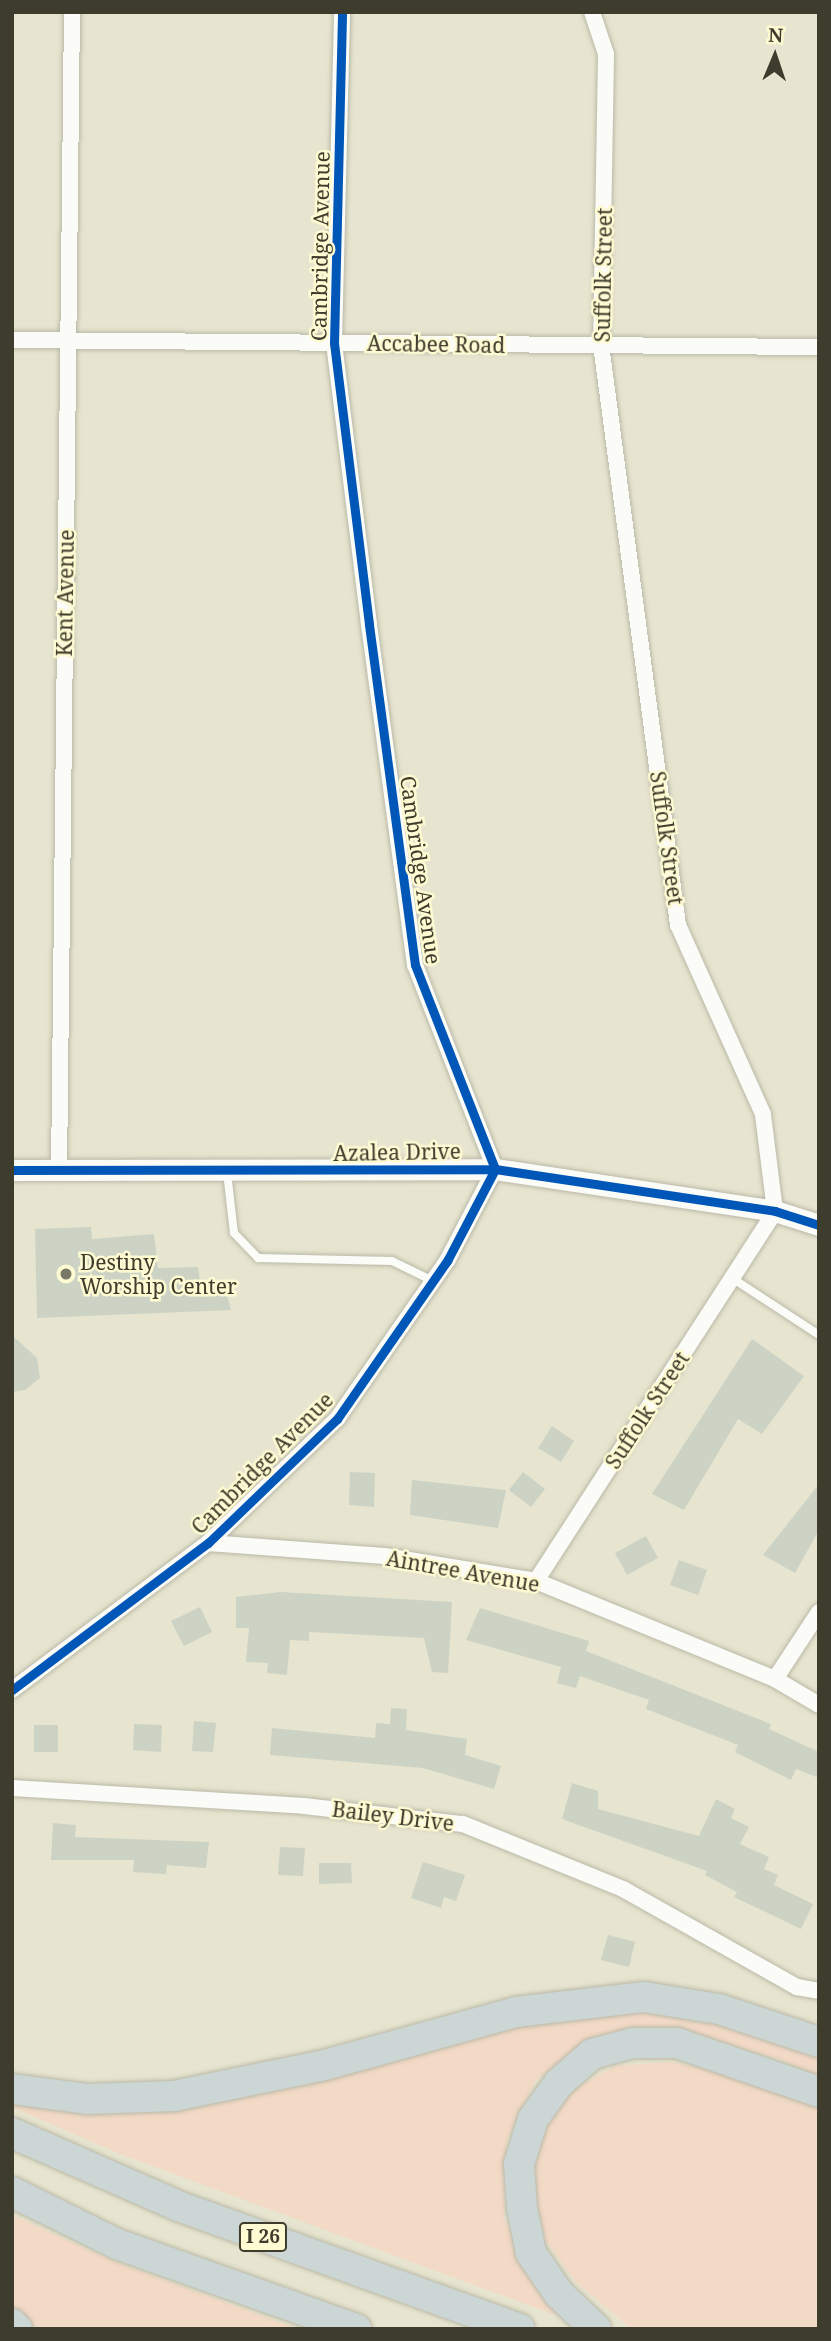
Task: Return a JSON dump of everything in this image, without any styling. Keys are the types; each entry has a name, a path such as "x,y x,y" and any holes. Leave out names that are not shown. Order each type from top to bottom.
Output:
{"highway":[{"path":"12,2089 88,2099 174,2096 325,2065 516,2012 644,1997 719,2009 819,2042"},
{"path":"596,2329 559,2294 531,2253 522,2208 519,2164 533,2119 559,2083 592,2054 633,2043 677,2043 819,2092"},
{"name":"I 26","path":"12,2133 178,2206 519,2329"},
{"path":"12,2192 117,2244 356,2329"},
{"path":"12,2324 16,2329"}],"street":[{"name":"Kent Avenue","path":"59,1173 72,12"},
{"name":"Cambridge Avenue","path":"12,1690 208,1543 337,1419 433,1280 495,1169 415,965 334,343 342,12"},
{"name":"Suffolk Street","path":"536,1581 775,1211 764,1114 678,925 601,345 606,54 592,12"},
{"name":"Accabee Road","path":"12,340 819,347"},
{"name":"Azalea Drive","path":"12,1170 59,1173 495,1169 775,1211 819,1225"},
{"name":"Aintree Avenue","path":"208,1543 385,1556 536,1581 775,1679 819,1705"},
{"path":"775,1679 819,1612"},
{"name":"Bailey Drive","path":"12,1788 304,1806 463,1824 623,1889 796,1987 819,1991"}],"lane":[{"path":"227,1172 234,1233 258,1258 392,1261 433,1280"},
{"path":"732,1278 819,1335"}],"shaded area":[{"path":"636,2011 748,2030 819,2055 819,2077 780,2059 708,2041 577,2050 535,2081 506,2142 504,2219 525,2261 562,2306 555,2315 120,2154 12,2107 12,2100 84,2112 539,2018"},
{"path":"670,2062 769,2081 819,2108 819,2329 632,2329 575,2281 545,2240 529,2169 539,2126 565,2094 615,2066"},
{"path":"12,2215 113,2261 298,2329 27,2329 12,2313"}],"building":[{"name":"Destiny Worship Center","path":"91,1227 92,1239 154,1234 158,1268 198,1267 200,1281 223,1281 231,1310 37,1318 35,1229"},
{"path":"12,1335 37,1358 40,1378 25,1390 12,1392"},
{"path":"752,1339 804,1376 762,1434 738,1419 684,1510 652,1494"},
{"path":"552,1426 574,1441 561,1462 538,1448"},
{"path":"350,1472 375,1473 374,1507 349,1505"},
{"path":"523,1472 545,1489 531,1507 509,1490"},
{"path":"412,1480 506,1490 498,1528 410,1515"},
{"path":"819,1484 819,1530 795,1573 763,1555"},
{"path":"646,1536 658,1558 627,1575 615,1553"},
{"path":"679,1560 707,1570 698,1595 670,1585"},
{"path":"281,1592 452,1602 448,1673 432,1672 424,1638 309,1632 309,1641 290,1640 287,1675 267,1673 268,1663 246,1662 249,1628 236,1628 236,1597"},
{"path":"200,1607 212,1632 184,1646 171,1621"},
{"path":"480,1608 589,1641 586,1651 771,1724 769,1729 819,1752 819,1778 796,1769 791,1780 735,1752 738,1745 646,1709 649,1700 580,1676 576,1688 557,1683 561,1667 466,1640"},
{"path":"391,1708 407,1709 406,1730 467,1739 465,1755 501,1766 494,1789 423,1768 270,1755 272,1728 375,1738 376,1723 390,1724"},
{"path":"194,1721 216,1723 213,1752 192,1751"},
{"path":"134,1724 162,1725 161,1752 133,1750"},
{"path":"34,1725 58,1725 58,1752 34,1752"},
{"path":"572,1783 598,1791 598,1809 699,1836 716,1799 735,1809 731,1818 749,1827 740,1844 769,1857 764,1869 778,1875 774,1885 813,1904 801,1929 734,1897 737,1892 705,1875 707,1871 562,1819"},
{"path":"53,1823 76,1825 75,1837 209,1842 206,1868 167,1865 166,1874 133,1872 134,1860 51,1860"},
{"path":"280,1847 305,1848 303,1876 278,1875"},
{"path":"423,1862 465,1875 456,1901 444,1897 441,1908 411,1898"},
{"path":"319,1863 351,1863 352,1883 319,1884"},
{"path":"608,1935 635,1942 629,1967 601,1960"}],"cycle path":[{"path":"12,1690 208,1543 337,1419 447,1261 495,1169 415,965 369,624 334,343 342,12"},
{"path":"12,1170 495,1169 775,1211 819,1225"}],"place":[{"name":"Destiny Worship Center","path":"66,1274"}]}
